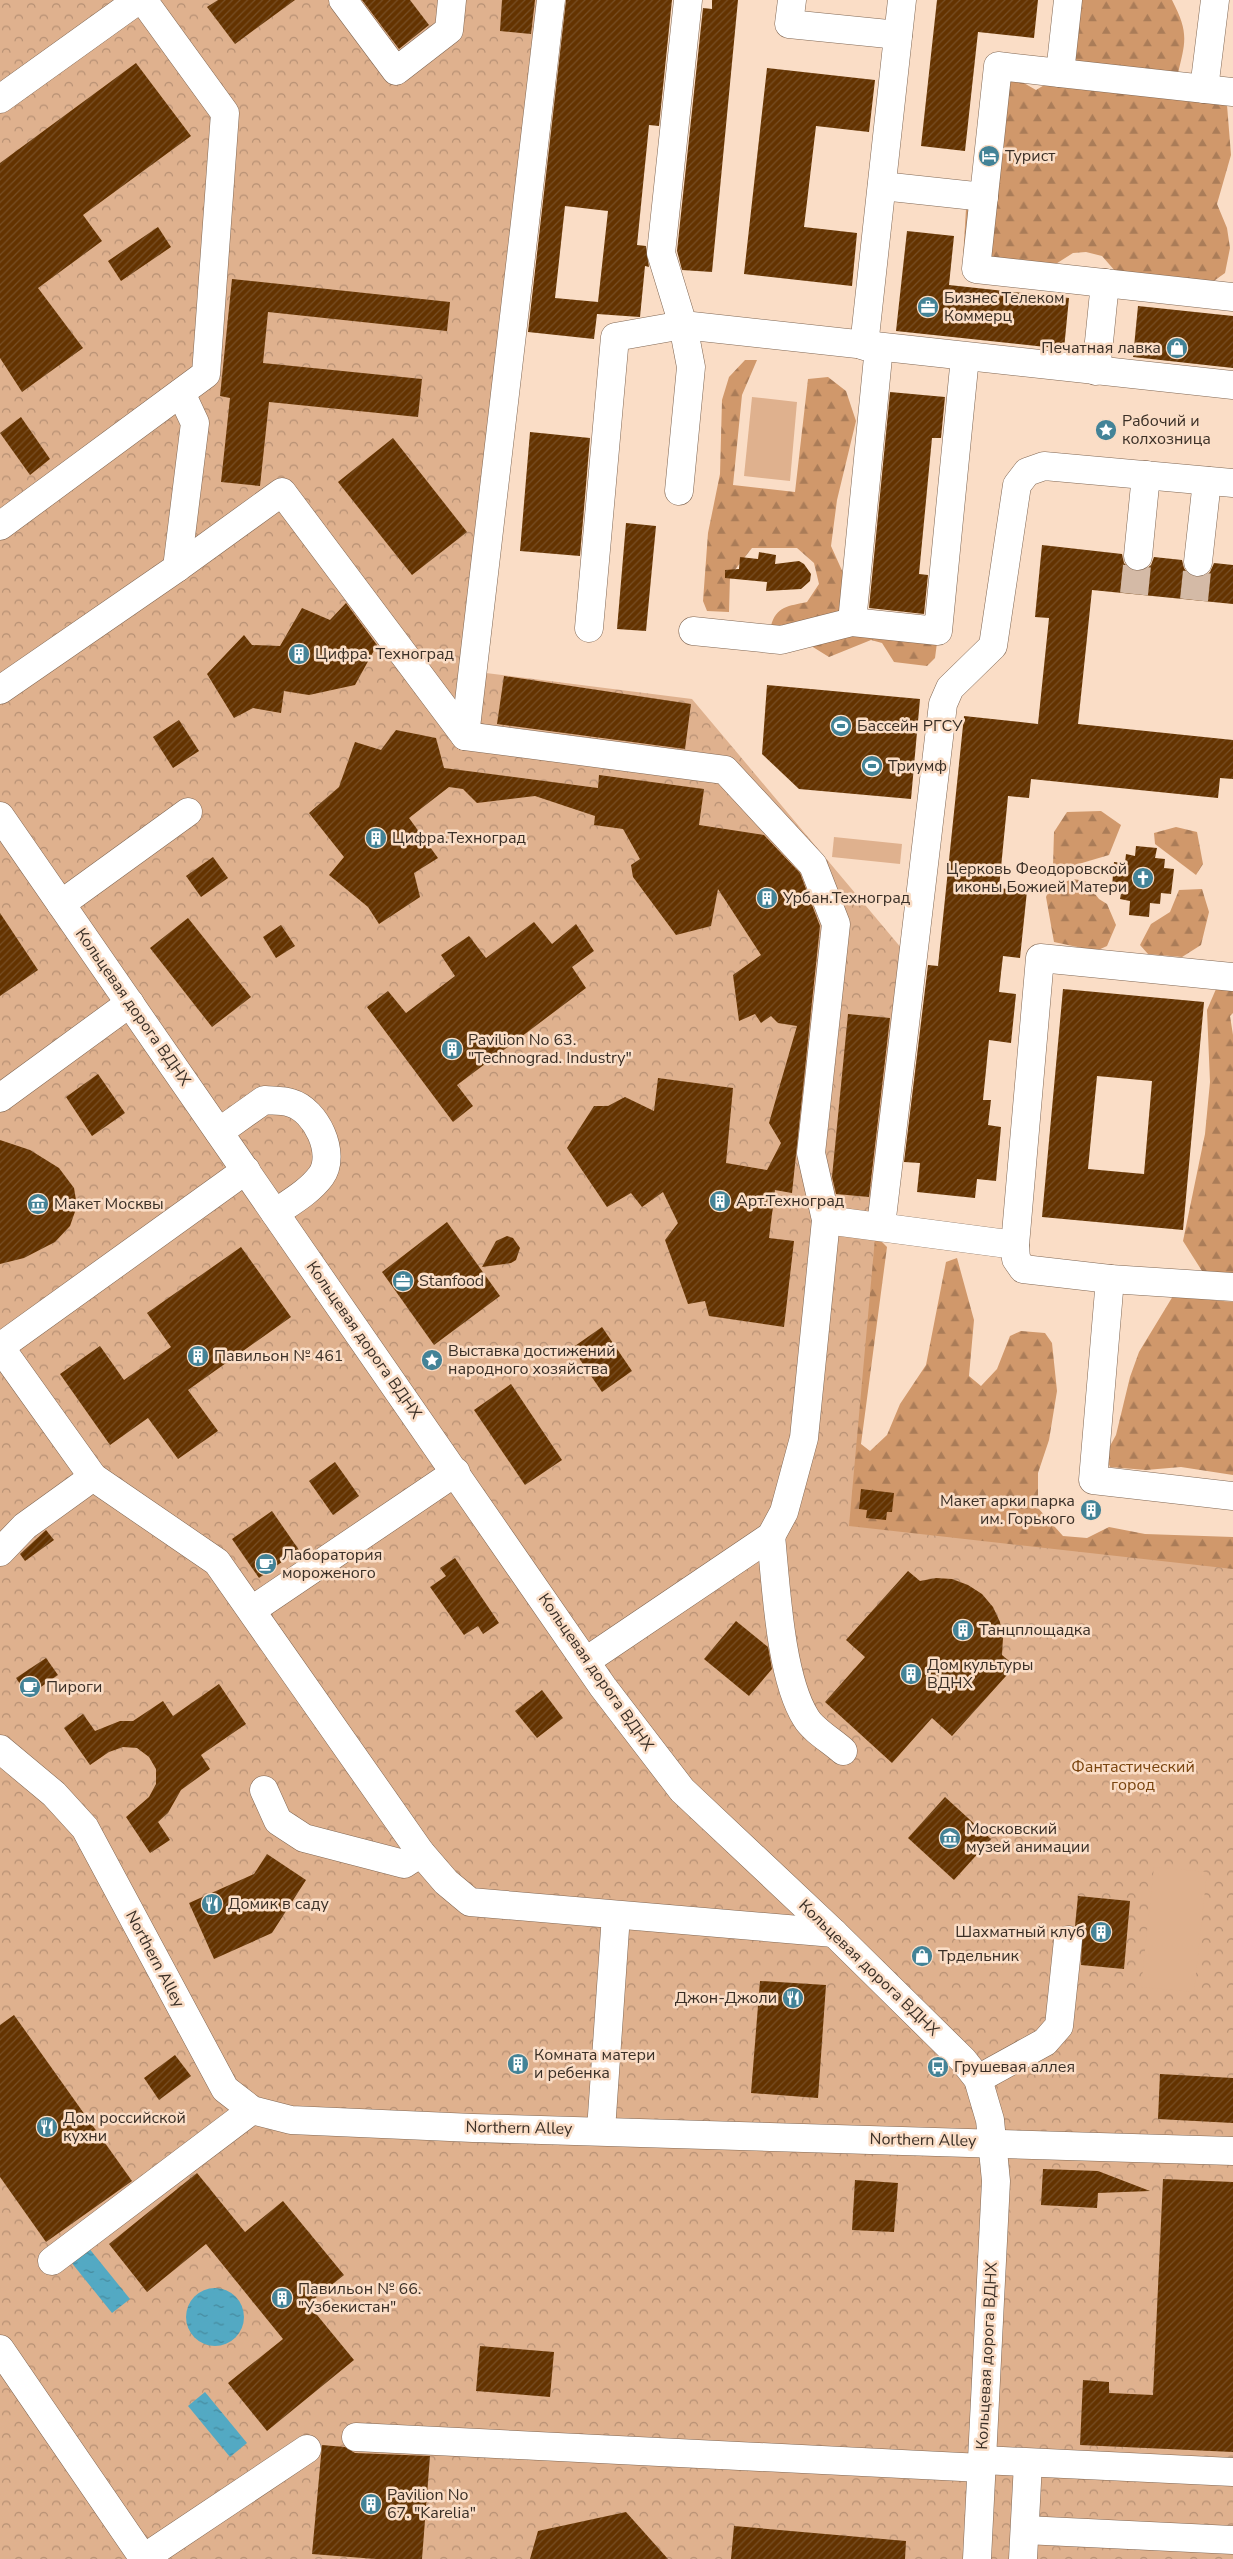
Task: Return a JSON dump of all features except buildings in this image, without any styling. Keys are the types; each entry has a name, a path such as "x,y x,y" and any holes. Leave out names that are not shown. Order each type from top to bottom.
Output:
{"street":[{"path":"0,99 138,0"},
{"path":"0,526 206,374 225,113 143,0"},
{"path":"343,0 396,71 450,30 452,0"},
{"path":"465,736 551,0"},
{"path":"679,490 691,367 682,325 661,253 688,0"},
{"path":"792,0 789,24 898,35"},
{"path":"852,622 882,186 902,0"},
{"path":"1060,73 1068,0"},
{"path":"1204,89 1215,0"},
{"path":"1233,92 998,66 976,269 1233,297"},
{"path":"882,186 984,197"},
{"path":"1096,370 1105,283"},
{"path":"589,628 615,337 682,325 1233,385"},
{"path":"693,631 781,640 852,622 938,631 965,357"},
{"path":"177,568 195,423 180,393"},
{"path":"881,1226 943,704 950,688 993,646 1018,485 1027,472 1044,466 1220,482 1198,562"},
{"path":"1138,556 1146,475"},
{"path":"0,690 177,568 282,492 465,736 725,770 813,866 836,924 811,1153 826,1220 804,1438 784,1512 771,1536 586,1661"},
{"path":"61,904 188,812"},
{"name":"Кольцевая дорога ВДНХ","path":"0,816 586,1661 682,1790 834,1933 953,2049 978,2079 990,2120 994,2142 996,2181 977,2559"},
{"path":"1233,977 1040,958 1015,1245 1016,1259 1023,1269 1110,1279 1233,1287"},
{"path":"2,1093 130,1004"},
{"path":"219,1132 264,1100 292,1103 317,1122 327,1152 322,1175 308,1190 275,1213"},
{"path":"246,1170 0,1347 93,1477 218,1562 421,1853 446,1882 470,1902 834,1933"},
{"path":"826,1220 1015,1245"},
{"path":"1110,1279 1092,1480 1233,1496"},
{"path":"252,1610 456,1472"},
{"path":"0,1552 25,1526 93,1477"},
{"path":"771,1536 790,1679 806,1719 843,1751"},
{"name":"Northern Alley","path":"0,1749 54,1794 85,1828 224,2089 252,2110 291,2120 1233,2150"},
{"path":"264,1790 278,1821 304,1838 404,1864 421,1853"},
{"path":"600,2130 616,1915"},
{"path":"978,2079 1045,2042 1059,2026 1068,1940"},
{"path":"52,2261 252,2110"},
{"path":"0,2349 144,2559 307,2449"},
{"path":"356,2437 982,2464 1028,2463 1233,2472"},
{"path":"1023,2559 1028,2463"},
{"path":"1024,2530 1233,2540"}],"green space":[{"name":"Выставка достижений народного хозяйства","path":"0,0 561,0 478,672 692,699 913,962 879,1194 849,1526 1233,1569 1233,2559 0,2559"},
{"path":"1057,0 1172,0 1181,21 1184,37 1184,46 1177,77 1227,105 1231,155 1217,204 1227,228 1230,248 1225,273 1204,288 1123,280 1102,256 1086,252 1073,253 1051,267 970,274 963,258 966,209 973,186 974,158 988,123 991,81 1015,78 1036,90 1051,81 1052,15"},
{"path":"745,360 757,360 742,395 733,485 795,492 808,379 828,377 846,391 856,421 837,500 831,546 861,613 938,635 935,658 927,666 894,662 882,643 871,640 829,657 800,639 771,626 776,614 789,606 807,602 819,584 814,563 797,548 752,548 730,576 729,612 707,611 703,601 708,533 720,474 722,400 729,377"},
{"path":"752,397 797,402 790,481 744,476"},
{"path":"1101,811 1121,825 1109,855 1065,868 1053,866 1054,832 1067,812"},
{"path":"1176,827 1197,832 1203,864 1196,875 1155,844 1154,833"},
{"path":"834,837 902,844 900,864 832,857"},
{"path":"1073,879 1085,881 1099,899 1107,904 1116,925 1107,946 1096,951 1054,942 1046,897 1050,887"},
{"path":"1202,889 1209,912 1201,945 1182,957 1148,954 1140,945 1151,924 1170,912 1179,890"},
{"path":"1233,988 1233,1013 1230,1016 1233,1035 1233,1273 1202,1271 1183,1241 1205,1134 1210,1082 1207,1010 1216,989"},
{"path":"879,1239 887,1247 861,1444 870,1451 887,1435 900,1404 926,1365 946,1262 957,1258 974,1320 969,1376 981,1386 997,1369 1010,1336 1021,1331 1045,1333 1052,1343 1057,1391 1049,1440 1038,1473 1038,1508 1063,1536 1087,1538 1109,1527 1145,1534 1233,1537 1233,1699 807,1549 844,1245"},
{"path":"1173,1296 1233,1302 1233,1475 1181,1467 1146,1470 1110,1467 1105,1455 1116,1435 1130,1377 1139,1352"},
{"path":"1154,1867 1207,1872 1194,1992 1141,1987"}],"water":[{"path":"88,2247 130,2299 112,2313 71,2262"},
{"path":"209,2288 221,2288 236,2296 244,2311 244,2323 236,2338 221,2346 209,2346 194,2338 186,2323 186,2311 194,2296"},
{"path":"205,2392 247,2443 230,2457 188,2406"}],"tunnel":[{"path":"1134,594 1138,556"},
{"path":"1194,600 1198,562"}],"place":[{"name":"Турист","path":"989,156"},
{"name":"Бизнес Телеком Коммерц","path":"928,307"},
{"name":"Печатная лавка","path":"1177,348"},
{"name":"Рабочий и колхозница","path":"1106,430"},
{"name":"Цифра. Техноград","path":"299,654"},
{"name":"Бассейн РГСУ","path":"841,726"},
{"name":"Триумф","path":"872,766"},
{"name":"Цифра.Техноград","path":"376,838"},
{"name":"Церковь Феодоровской иконы Божией Матери","path":"1143,878"},
{"name":"Урбан.Техноград","path":"767,898"},
{"name":"Pavilion No 63. \"Technograd. Industry\"","path":"452,1049"},
{"name":"Арт.Техноград","path":"720,1201"},
{"name":"Макет Москвы","path":"38,1204"},
{"name":"Stanfood","path":"403,1281"},
{"name":"Павильон № 461","path":"198,1356"},
{"name":"Выставка достижений народного хозяйства","path":"432,1360"},
{"name":"Макет арки парка им. Горького","path":"1091,1510"},
{"name":"Лаборатория мороженого","path":"266,1564"},
{"name":"Танцплощадка","path":"963,1630"},
{"name":"Дом культуры ВДНХ","path":"911,1674"},
{"name":"Пироги","path":"30,1687"},
{"name":"Московский музей анимации","path":"950,1838"},
{"name":"Домик в саду","path":"212,1904"},
{"name":"Шахматный клуб","path":"1101,1932"},
{"name":"Трдельник","path":"922,1956"},
{"name":"Джон-Джоли","path":"793,1998"},
{"name":"Комната матери и ребенка","path":"518,2064"},
{"name":"Грушевая аллея","path":"938,2067"},
{"name":"Дом российской кухни","path":"47,2127"},
{"name":"Павильон № 66. \"Узбекистан\"","path":"282,2298"},
{"name":"Pavilion No 67. \"Karelia\"","path":"371,2504"}],"park label":[{"name":"Фантастический город","path":"1133,1776"}]}
